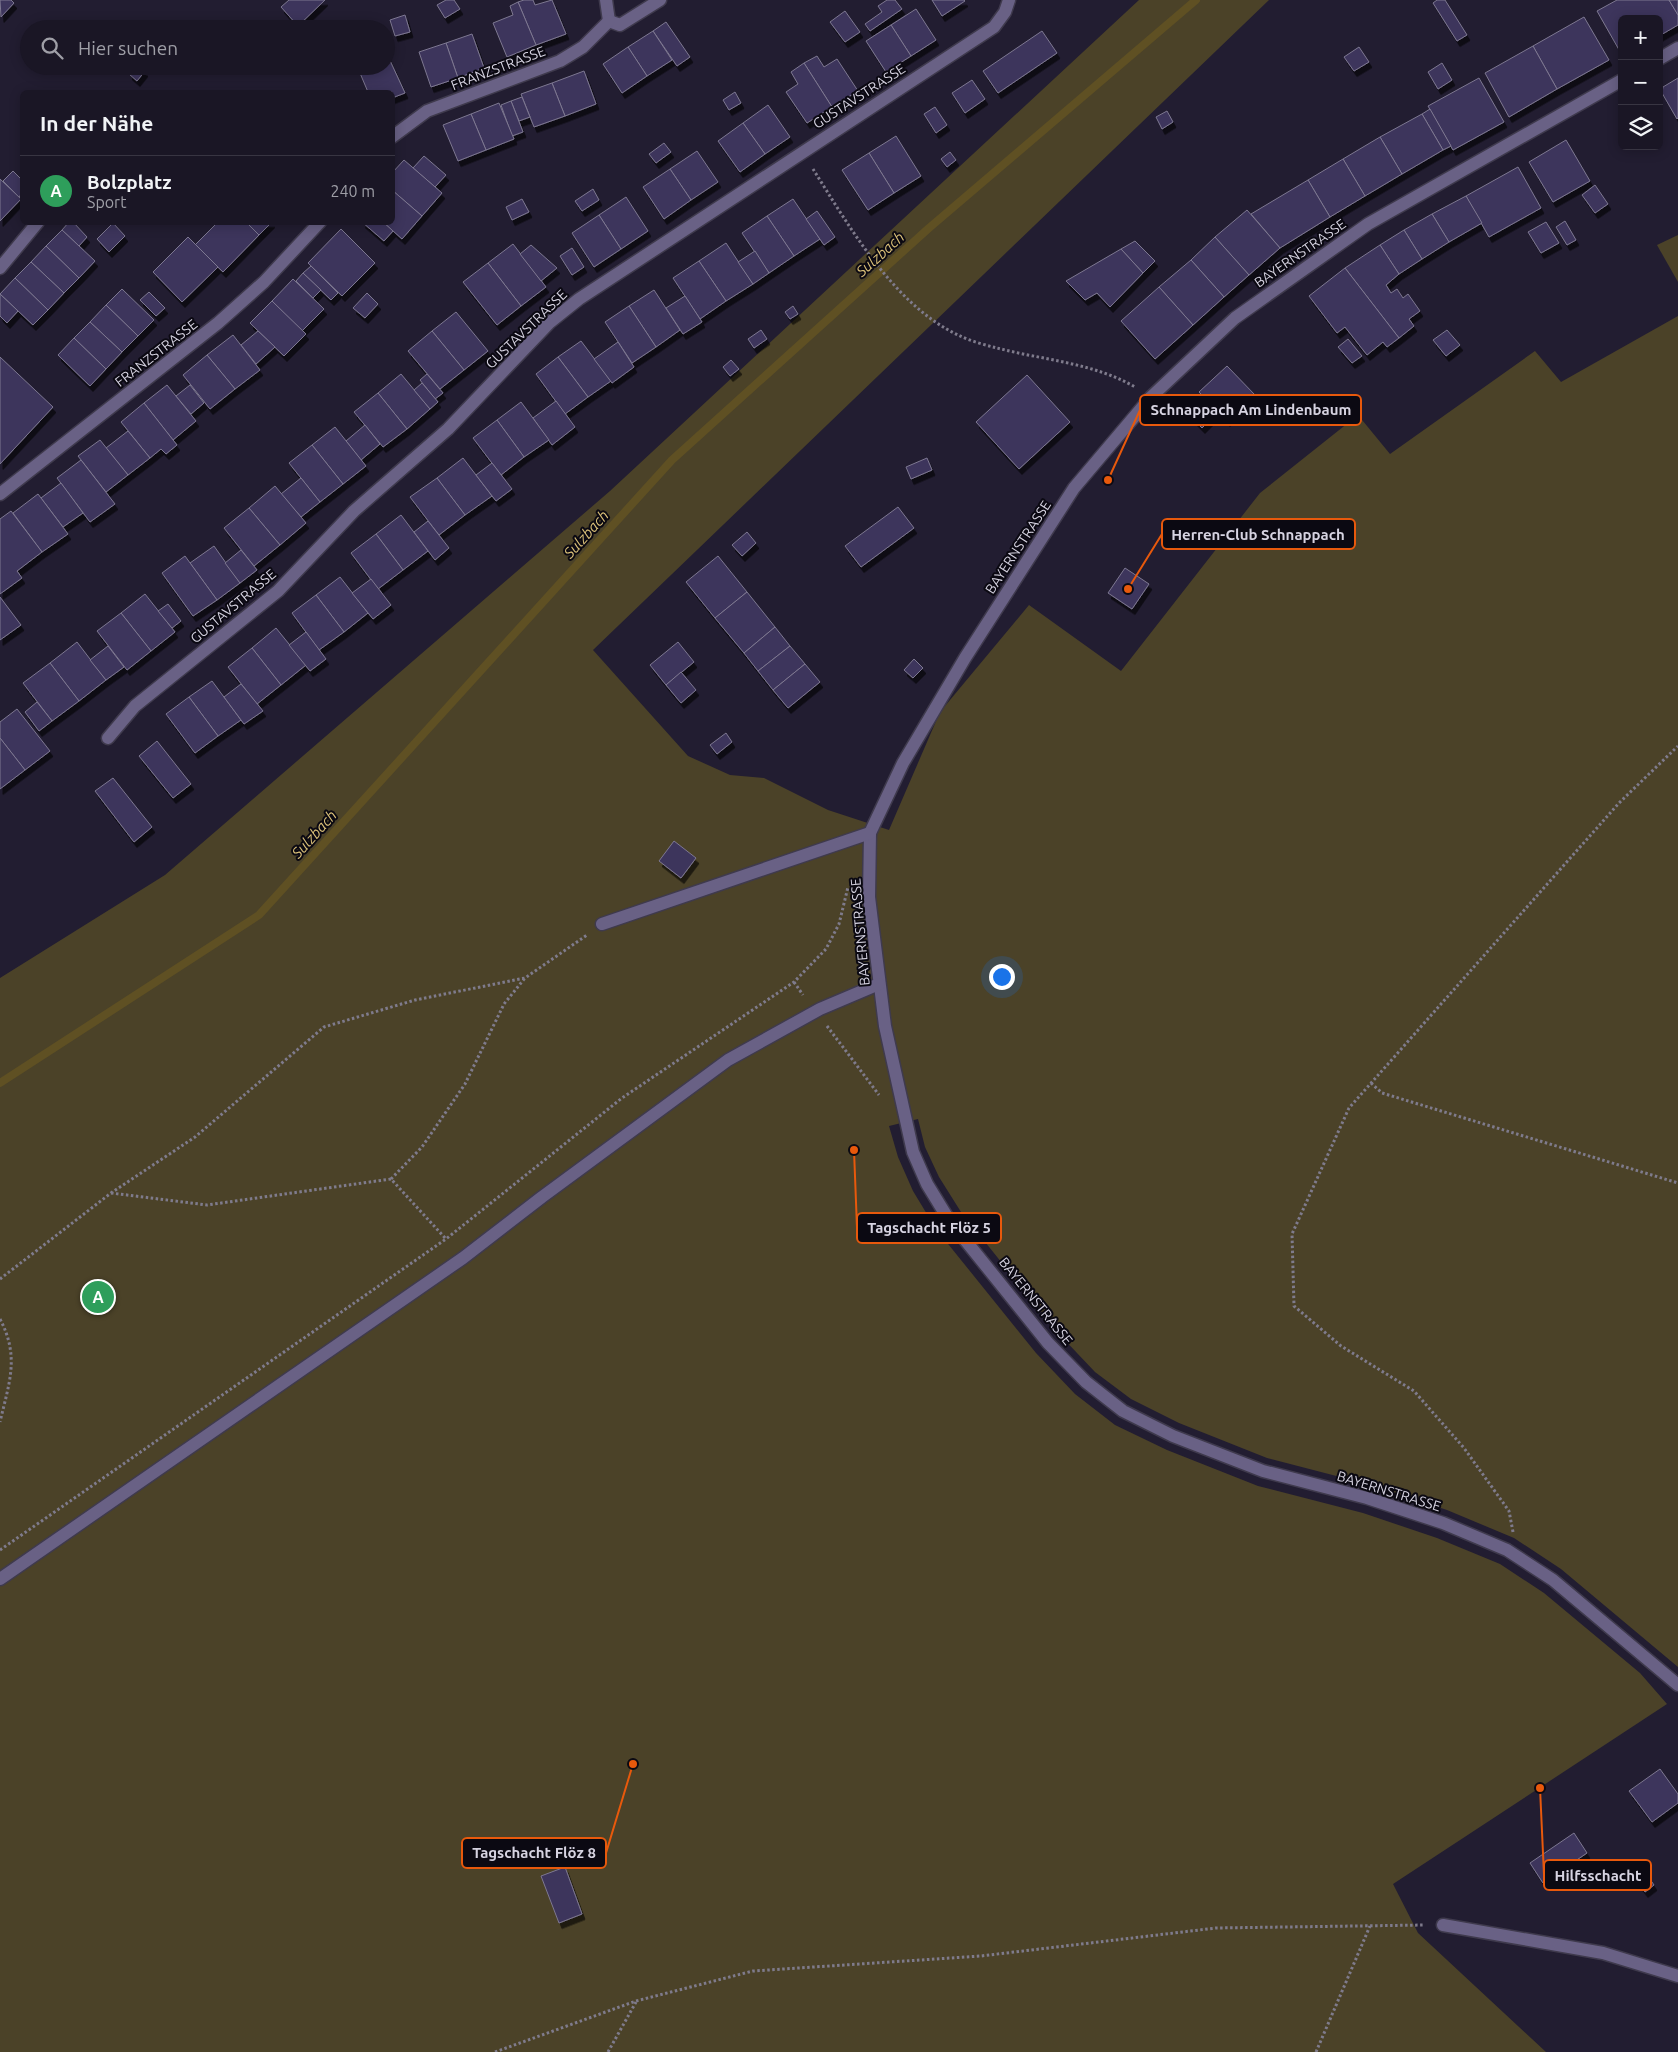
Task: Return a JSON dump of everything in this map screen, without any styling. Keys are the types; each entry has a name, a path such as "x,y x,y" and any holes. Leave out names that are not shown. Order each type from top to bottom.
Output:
{"street":[{"path":"606,0 609,21 620,25 660,0"},
{"name":"GUSTAVSTRASSE","path":"108,738 135,706 278,591 354,511 448,429 549,323 579,299 802,151 994,27 1005,12 1009,0"},
{"name":"FRANZSTRASSE","path":"395,135 426,111 560,61 583,47 609,21"},
{"path":"1663,57 1678,48"},
{"name":"BAYERNSTRASSE","path":"1618,82 1368,224 1236,318 1151,397 1074,488 1006,591 903,763 870,833 869,898 878,984 904,1122 912,1152 927,1184 949,1220 1048,1343 1086,1382 1123,1411 1173,1436 1262,1471 1367,1498 1443,1523 1507,1550 1553,1580 1678,1685"},
{"path":"0,268 36,225"},
{"name":"FRANZSTRASSE","path":"0,494 218,323 264,282 317,225"},
{"path":"602,924 870,833"},
{"path":"0,1579 462,1258 728,1060 816,1012 878,984"},
{"path":"1443,1925 1602,1953 1678,1976"}],"path":[{"path":"802,151 846,221 889,278 933,320 958,335 997,348 1089,368 1122,380 1151,397"},
{"path":"1507,1550 1514,1529 1509,1511 1464,1448 1414,1391 1341,1346 1294,1306 1292,1234 1349,1108 1619,803 1678,746"},
{"path":"0,1550 446,1239 622,1098 794,982 826,950 839,924 849,882"},
{"path":"111,1193 207,1205 390,1179 422,1147 465,1084 504,1004 525,978 602,924"},
{"path":"0,1279 111,1193 196,1137 324,1027 415,1000 525,978"},
{"path":"794,982 879,1094 904,1122"},
{"path":"1371,1083 1382,1093 1678,1183"},
{"path":"390,1179 462,1258"},
{"path":"0,1319 9,1337 12,1372 0,1422"},
{"path":"495,2052 636,2001 753,1971 981,1956 1216,1928 1443,1925"},
{"path":"1316,2052 1370,1926"},
{"path":"608,2052 636,2001"}],"shaded area":[{"path":"1139,0 1269,0 593,650 688,756 730,775 764,778 828,810 889,830 940,712 1029,605 1121,671 1260,493 1358,415 1390,454 1535,351 1561,382 1678,316 1678,1667 1561,1569 1514,1538 1447,1510 1371,1485 1267,1458 1179,1423 1131,1399 1095,1372 1059,1334 961,1212 939,1177 925,1147 918,1119 889,1126 898,1157 913,1191 936,1229 1036,1353 1075,1394 1115,1425 1167,1450 1258,1486 1363,1513 1437,1538 1500,1564 1544,1593 1640,1673 1667,1704 1393,1884 1418,1933 1546,2052 0,2052 0,978 165,875 610,491"},
{"path":"1678,235 1678,282 1657,245"}],"building":[{"path":"0,0 11,0 14,3 1,17"},
{"path":"289,0 325,0 304,20 293,20 281,7"},
{"path":"446,0 454,0 460,9 445,18 437,5"},
{"path":"533,0 535,5 552,0 566,34 536,45 518,2"},
{"path":"887,0 895,0 902,9 870,31 865,24 882,12 878,6"},
{"path":"932,0 964,0 965,1 942,16"},
{"path":"1437,0 1445,0 1467,35 1457,41 1433,3"},
{"path":"1617,0 1669,0 1678,15 1678,25 1663,34 1663,15 1618,15 1618,48 1597,11"},
{"path":"1669,0 1678,0 1678,15"},
{"path":"518,2 536,45 507,57 493,23 513,15 510,6"},
{"path":"916,9 936,40 911,56 891,25"},
{"path":"845,11 860,32 845,42 830,22"},
{"path":"405,15 410,32 395,36 395,20 390,20"},
{"path":"1584,17 1609,60 1557,89 1533,46"},
{"path":"666,22 690,57 677,66 653,31"},
{"path":"891,25 911,56 886,72 866,41"},
{"path":"653,31 672,60 647,76 628,47"},
{"path":"1042,31 1057,53 998,93 983,71"},
{"path":"472,34 484,68 458,78 446,43"},
{"path":"446,43 458,78 431,87 419,52"},
{"path":"1533,46 1557,89 1509,117 1485,73"},
{"path":"628,47 647,76 622,93 603,64"},
{"path":"1359,47 1369,62 1354,71 1344,57"},
{"path":"817,56 824,67 837,59 858,91 832,107 804,63"},
{"path":"804,63 832,107 807,123 786,92 798,84 791,72"},
{"path":"1442,63 1452,80 1438,89 1428,72"},
{"path":"395,71 405,93 395,97 395,90 367,90 361,75 395,75"},
{"path":"584,71 596,104 565,116 552,83"},
{"path":"130,75 142,75 137,81"},
{"path":"1479,78 1504,122 1453,150 1428,106"},
{"path":"1678,78 1677,119 1663,95 1663,87"},
{"path":"972,80 985,99 965,113 952,93"},
{"path":"552,83 565,116 534,127 521,94"},
{"path":"735,92 741,103 729,110 723,100"},
{"path":"522,97 530,117 519,121 511,101"},
{"path":"511,101 523,132 512,136 501,105"},
{"path":"499,103 514,139 486,150 471,114"},
{"path":"768,105 790,137 765,154 743,123"},
{"path":"935,107 947,125 936,133 924,114"},
{"path":"1430,109 1451,146 1443,150 1422,114"},
{"path":"1167,111 1173,122 1162,129 1156,117"},
{"path":"471,114 486,150 458,161 443,125"},
{"path":"1422,114 1443,150 1402,174 1380,137"},
{"path":"743,123 765,154 740,172 718,141"},
{"path":"896,136 921,176 894,193 869,153"},
{"path":"1380,137 1402,174 1365,196 1343,159"},
{"path":"1566,140 1590,181 1553,202 1529,162"},
{"path":"664,143 671,152 656,163 649,154"},
{"path":"697,151 718,182 691,200 670,169"},
{"path":"950,152 956,160 947,167 941,159"},
{"path":"869,153 894,193 868,210 842,170"},
{"path":"424,156 446,175 435,187 413,168"},
{"path":"1343,159 1365,196 1330,217 1308,180"},
{"path":"404,160 442,193 422,216 395,193 395,170"},
{"path":"1518,167 1541,208 1489,237 1466,196"},
{"path":"670,169 691,200 664,219 643,187"},
{"path":"13,171 20,178 19,197 3,181"},
{"path":"0,179 20,200 0,221"},
{"path":"1308,180 1330,217 1280,248 1251,214"},
{"path":"1595,185 1608,204 1595,213 1582,195"},
{"path":"593,189 599,200 582,211 575,201"},
{"path":"395,193 422,216 402,239 386,225 395,225"},
{"path":"1466,196 1482,223 1449,242 1432,214"},
{"path":"626,197 648,231 621,249 599,215"},
{"path":"522,199 529,212 512,220 506,207"},
{"path":"793,199 820,239 794,256 767,216"},
{"path":"1247,210 1280,248 1249,275 1215,237"},
{"path":"817,211 835,237 824,245 806,219"},
{"path":"1432,214 1449,242 1422,259 1404,230"},
{"path":"599,215 621,249 594,267 572,233"},
{"path":"767,216 794,256 769,273 742,233"},
{"path":"1565,221 1576,240 1567,245 1556,227"},
{"path":"1546,222 1559,243 1541,253 1528,232"},
{"path":"66,225 76,225 87,237 79,246 62,230"},
{"path":"111,225 115,225 125,236 109,252 97,239"},
{"path":"215,225 249,225 259,235 223,272 195,245"},
{"path":"249,225 269,225 259,235"},
{"path":"365,225 386,225 393,231 384,241"},
{"path":"341,229 375,263 342,296 308,263"},
{"path":"62,230 95,261 79,278 46,246"},
{"path":"1404,230 1422,259 1399,274 1380,245"},
{"path":"188,237 218,267 182,302 153,272"},
{"path":"1215,237 1249,275 1224,297 1191,260"},
{"path":"1135,241 1155,261 1143,273 1121,249"},
{"path":"726,243 753,284 726,301 699,261"},
{"path":"513,244 546,287 521,306 488,263"},
{"path":"531,245 557,268 541,281 520,254"},
{"path":"1380,245 1399,274 1386,285 1391,293 1397,289 1403,298 1408,294 1420,311 1409,319 1414,326 1399,338 1345,268"},
{"path":"46,246 79,278 64,293 31,262"},
{"path":"572,248 584,267 572,275 560,256"},
{"path":"1121,249 1143,273 1110,307 1097,293 1085,300 1066,281"},
{"path":"755,251 769,273 753,284 738,262"},
{"path":"1191,260 1224,297 1193,325 1159,287"},
{"path":"699,261 726,301 700,319 673,278"},
{"path":"31,262 64,293 48,310 15,278"},
{"path":"488,263 521,306 497,325 463,282"},
{"path":"311,266 338,293 331,300 303,273"},
{"path":"1345,268 1399,338 1387,347 1383,342 1367,355 1345,327 1337,333 1309,296"},
{"path":"303,273 321,290 313,298 296,281"},
{"path":"15,278 48,310 33,325 0,294"},
{"path":"293,279 324,309 302,331 272,301"},
{"path":"1159,287 1193,325 1155,359 1121,321"},
{"path":"122,289 154,320 138,336 106,305"},
{"path":"654,290 680,330 656,347 629,306"},
{"path":"149,292 165,308 156,316 140,300"},
{"path":"367,293 378,304 365,318 353,308"},
{"path":"0,294 18,311 7,323 0,316"},
{"path":"685,296 702,322 683,334 666,308"},
{"path":"272,301 306,334 284,356 250,323"},
{"path":"106,305 138,336 122,352 90,322"},
{"path":"629,306 656,347 632,363 605,322"},
{"path":"793,306 798,314 790,319 785,312"},
{"path":"456,312 488,351 464,370 432,331"},
{"path":"90,322 122,352 106,369 74,338"},
{"path":"761,330 767,339 754,348 748,339"},
{"path":"1447,330 1460,345 1446,356 1433,340"},
{"path":"258,331 275,347 256,364 241,345"},
{"path":"432,331 464,370 440,389 408,351"},
{"path":"233,335 260,370 235,389 207,355"},
{"path":"74,338 106,369 90,386 58,355"},
{"path":"1348,339 1362,356 1352,363 1338,347"},
{"path":"581,341 611,381 588,397 558,357"},
{"path":"618,342 634,367 612,383 594,359"},
{"path":"207,355 235,389 210,409 183,375"},
{"path":"0,357 53,407 0,464"},
{"path":"558,357 588,397 565,414 536,374"},
{"path":"731,360 739,369 730,376 723,367"},
{"path":"1227,366 1255,395 1227,421 1199,392"},
{"path":"401,374 430,409 407,429 378,393"},
{"path":"427,374 443,393 435,399 420,380"},
{"path":"1027,375 1070,422 1019,469 976,422"},
{"path":"422,383 438,402 430,409 414,390"},
{"path":"167,385 196,421 173,440 144,403"},
{"path":"190,385 204,403 191,414 176,396"},
{"path":"378,393 407,429 383,447 354,412"},
{"path":"1195,400 1213,417 1202,428 1184,410"},
{"path":"556,401 575,427 552,445 533,418"},
{"path":"521,402 549,440 524,457 497,420"},
{"path":"144,403 177,445 166,454 161,449 150,458 121,422"},
{"path":"497,420 524,457 501,475 473,438"},
{"path":"365,425 380,444 361,460 346,441"},
{"path":"335,427 366,466 343,484 312,445"},
{"path":"128,431 150,458 128,475 106,448"},
{"path":"100,440 128,475 106,492 78,456"},
{"path":"312,445 343,484 320,502 289,463"},
{"path":"463,458 492,496 465,515 437,478"},
{"path":"927,458 932,470 911,479 906,467"},
{"path":"81,460 115,504 90,522 57,478"},
{"path":"492,463 512,489 496,501 476,475"},
{"path":"301,478 320,502 301,517 281,494"},
{"path":"437,478 465,515 439,535 410,497"},
{"path":"61,483 83,513 63,527 41,498"},
{"path":"275,486 306,523 280,545 249,508"},
{"path":"38,494 68,534 42,552 13,513"},
{"path":"898,507 914,528 861,567 845,546"},
{"path":"249,508 280,545 254,566 224,528"},
{"path":"11,511 42,552 17,571 22,578 0,594 0,519"},
{"path":"401,515 428,551 403,570 376,534"},
{"path":"428,521 449,548 435,560 414,532"},
{"path":"747,532 756,543 742,556 732,545"},
{"path":"376,534 403,570 378,589 351,553"},
{"path":"214,546 240,583 217,600 190,563"},
{"path":"241,550 257,570 240,583 225,563"},
{"path":"185,556 217,600 193,616 162,573"},
{"path":"718,556 747,592 715,618 686,582"},
{"path":"1125,568 1149,584 1132,609 1108,593"},
{"path":"340,577 368,613 344,632 316,595"},
{"path":"371,579 391,605 373,619 352,593"},
{"path":"747,592 775,627 744,653 715,618"},
{"path":"145,594 175,632 151,651 121,613"},
{"path":"316,595 344,632 319,650 292,613"},
{"path":"0,597 21,625 0,640"},
{"path":"168,604 181,621 172,628 158,611"},
{"path":"121,613 151,651 127,670 97,631"},
{"path":"775,627 790,646 758,671 744,653"},
{"path":"276,628 306,665 281,685 252,648"},
{"path":"306,632 326,659 310,671 289,645"},
{"path":"77,642 106,680 79,701 50,663"},
{"path":"678,642 694,662 666,685 650,665"},
{"path":"108,646 124,667 106,680 90,660"},
{"path":"790,646 805,664 773,690 758,671"},
{"path":"252,648 281,685 257,704 228,667"},
{"path":"914,659 923,668 913,678 904,670"},
{"path":"50,663 79,701 52,721 23,683"},
{"path":"805,664 820,682 788,708 773,690"},
{"path":"681,672 696,690 681,703 666,685"},
{"path":"212,681 241,720 218,736 189,697"},
{"path":"241,684 263,711 244,724 224,697"},
{"path":"189,697 218,736 195,753 166,714"},
{"path":"37,702 52,721 39,731 25,712"},
{"path":"17,709 50,751 25,770 0,738 0,722"},
{"path":"726,733 732,742 717,754 710,745"},
{"path":"0,738 25,770 0,789"},
{"path":"157,741 191,784 173,798 139,756"},
{"path":"113,778 152,827 134,842 95,791"},
{"path":"674,841 696,858 681,878 659,861"},
{"path":"1660,1769 1678,1794 1678,1803 1652,1822 1629,1791"},
{"path":"1574,1833 1587,1853 1543,1883 1530,1863"},
{"path":"565,1867 582,1914 559,1923 541,1876"},
{"path":"1645,1872 1654,1885 1645,1892 1635,1879"}],"waterway":[{"name":"Sulzbach","path":"0,1083 259,915 672,460 929,228 1196,0"}],"place":[{"name":"Schnappach Am Lindenbaum","path":"1108,480"},
{"name":"Herren-Club Schnappach","path":"1128,589"},
{"name":"Tagschacht Flöz 5","path":"854,1150"},
{"name":"Bolzplatz","path":"98,1297"},
{"name":"Tagschacht Flöz 8","path":"633,1764"},
{"name":"Hilfsschacht","path":"1540,1788"}]}
